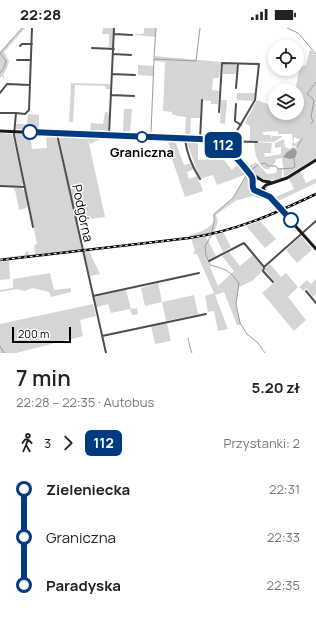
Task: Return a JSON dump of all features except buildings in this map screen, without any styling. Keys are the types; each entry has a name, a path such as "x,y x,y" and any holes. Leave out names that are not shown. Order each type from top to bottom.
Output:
{"main road":[{"path":"0,131 212,140 230,151 247,170 253,182 253,188 270,197"},
{"path":"259,191 266,185 288,177 316,160"},
{"path":"247,170 261,180 263,188 270,197 316,249"},
{"path":"253,182 256,180 278,181"}],"street":[{"path":"0,113 24,114 28,111 32,28"},
{"path":"109,135 114,28"},
{"path":"114,34 132,35"},
{"path":"20,46 22,44 32,44"},
{"path":"92,48 114,49"},
{"path":"113,54 131,55"},
{"path":"17,60 31,60"},
{"path":"219,112 222,63 259,64 255,100 231,141"},
{"path":"236,88 238,64"},
{"path":"112,74 135,75"},
{"path":"0,93 7,84 30,85"},
{"path":"111,96 134,96"},
{"path":"200,139 202,100"},
{"path":"236,104 235,121 241,125"},
{"path":"16,113 14,131 33,227"},
{"name":"Podgórna","path":"57,133 106,353"},
{"path":"185,139 186,146 200,179"},
{"path":"222,145 225,141 257,142"},
{"path":"0,186 25,187"},
{"path":"264,267 316,221"},
{"path":"209,261 244,243 264,267 263,271 273,282"},
{"path":"93,296 199,274"},
{"path":"306,290 316,303"},
{"path":"102,336 206,314"}],"shaded area":[{"path":"22,28 25,28 4,52 9,61 3,75 6,83 2,76 0,78 0,52"},
{"path":"103,28 113,28 113,48 107,47 109,46 109,34 102,34"},
{"path":"144,28 156,28 156,37 135,35 144,33"},
{"path":"310,49 316,55 316,158 284,177 282,158 276,159 275,163 273,164 274,166 270,166 270,169 265,169 258,160 254,142 272,143 271,153 264,153 265,157 281,154 281,147 275,148 275,143 284,139 285,147 290,149 292,147 297,148 296,146 292,146 292,143 294,142 294,144 300,140 294,137 293,141 292,134 278,134 278,131 262,132 264,135 271,135 271,140 272,136 282,136 274,142 250,141 250,126 245,123 257,100 268,104 268,120 304,120 304,84 296,84 298,76 304,76 304,66 306,65"},
{"path":"155,56 221,62 219,78 213,78 212,90 219,91 218,104 211,104 211,101 201,100 200,118 191,118 190,136 185,136 186,117 177,116 172,114 172,112 163,111 165,62 154,61"},
{"path":"223,64 235,64 237,66 236,74 223,74"},
{"path":"138,65 154,66 154,76 138,75"},
{"path":"71,83 110,84 110,89 106,89 105,86 75,85 73,122 69,122"},
{"path":"237,93 255,93 253,101 237,100"},
{"path":"221,100 227,100 225,124 220,123"},
{"path":"124,109 132,109 130,132 123,132"},
{"path":"105,112 108,112 109,116 108,132 102,133 102,131 90,131 91,123 103,124"},
{"path":"28,114 39,115 39,130 16,129 16,124 27,124"},
{"path":"0,133 12,134 23,182 21,186 0,186"},
{"path":"15,134 30,134 32,149 47,148 46,135 56,135 72,202 59,135 103,138 90,144 88,139 105,217 76,221 82,250 0,259 24,255 28,250 29,255 35,254 34,245 37,244"},
{"path":"167,139 184,140 184,142 175,141 184,165 192,163 194,169 187,172 189,179 197,176 203,191 185,197 171,156 173,155"},
{"path":"186,140 198,142 198,160 211,159 212,143 220,145 230,154 224,160 232,170 239,163 247,174 217,185 213,175 200,179"},
{"path":"228,142 230,143 228,144 243,161 245,160 249,166 256,162 267,174 269,174 269,172 270,174 276,173 277,169 282,169 282,178 272,180 257,176 244,165 226,145"},
{"path":"294,148 297,152 295,158 290,159 283,157 287,152"},
{"path":"300,170 306,183 316,178 316,183 276,201 273,198 294,189 288,177"},
{"path":"247,174 250,179 249,186 251,191 260,194 270,201 252,196 235,201 216,215 218,222 214,232 190,237 189,235 203,231 214,222 214,214 233,198"},
{"path":"13,188 21,188 25,191 28,206 26,208 19,210 15,190"},
{"path":"260,221 276,239 265,248 246,226"},
{"path":"223,232 231,247 223,252 215,235 206,237 216,256 207,260 218,286 234,271 222,256 229,252 240,266 253,255 262,267 262,271 252,281 239,287 236,304 241,325 237,325 224,292 215,295 228,329 218,331 214,311 208,312 205,296 214,293 197,254 193,254 195,250 191,239"},
{"path":"301,236 312,250 297,263 286,250"},
{"path":"89,251 100,274 90,276 84,252"},
{"path":"9,260 10,279 0,280 0,262"},
{"path":"270,264 281,277 286,273 298,287 288,297 306,320 294,331 262,293 275,282 264,269"},
{"path":"50,273 54,290 71,288 71,292 51,297 49,292 33,288 24,291 17,289 0,292 0,290 13,288 13,279"},
{"path":"316,279 316,294 313,297 306,288 303,291 299,287 307,280 311,284"},
{"path":"158,283 162,302 145,306 141,288"},
{"path":"126,290 131,309 137,308 138,314 132,315 130,309 111,313 108,304 96,307 94,297"},
{"path":"194,295 198,314 166,321 162,302"},
{"path":"93,304 96,316 80,320 83,336 16,353 0,353 0,324"},
{"path":"167,323 171,341 155,344 151,326"}],"waterway":[{"path":"0,53 22,28"},
{"path":"154,58 156,28"},
{"path":"151,133 154,59 196,61 200,28"},
{"path":"287,28 298,33 316,54"},
{"path":"0,53 6,61 4,68 0,73"},
{"path":"311,124 313,121 311,117 314,100 307,94 316,82"},
{"path":"297,147 302,139"},
{"path":"261,164 265,163 268,166 276,166 278,169 293,168 295,167 294,159"},
{"path":"251,170 258,165"},
{"path":"247,174 233,198 214,214 211,236 205,246 206,255 210,265 226,270 239,283 236,304 240,323 247,334 258,343 265,353"},
{"path":"188,338 190,347"},
{"path":"0,346 4,353"},
{"path":"190,348 192,353"}],"railway":[{"path":"0,260 206,235 254,221 316,194"}],"bus line":[{"name":"112","path":"30,132 200,139 215,141 227,148 247,170 253,180 252,186 254,190 262,192 270,197 291,220"}],"place":[{"name":"Graniczna","path":"142,137"}]}
